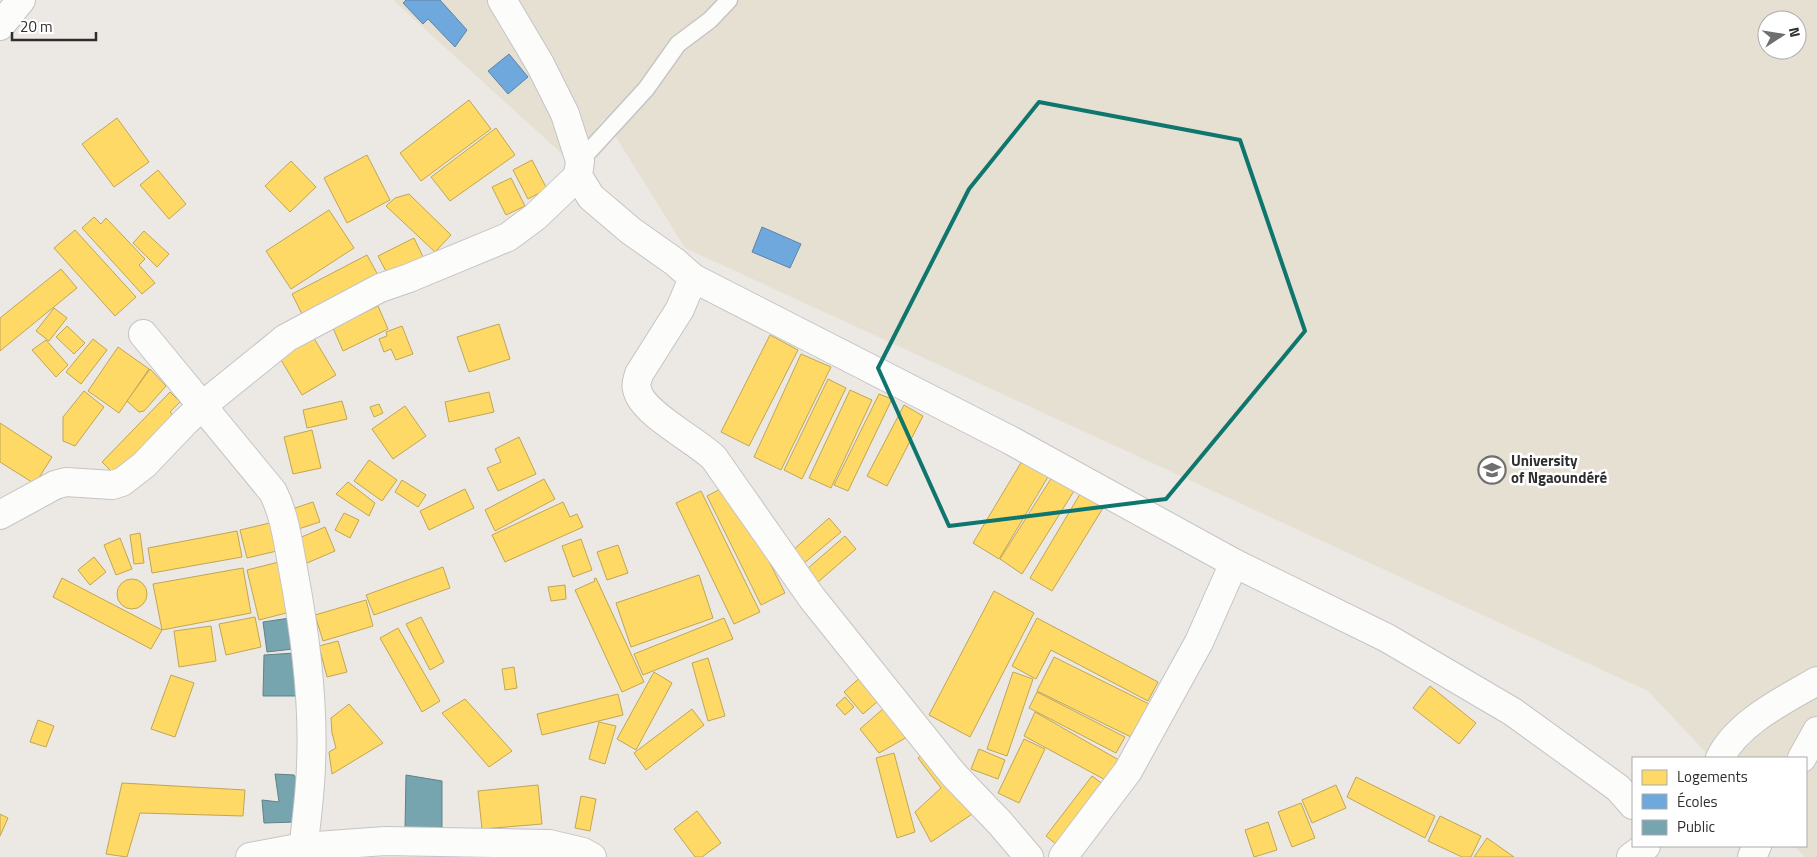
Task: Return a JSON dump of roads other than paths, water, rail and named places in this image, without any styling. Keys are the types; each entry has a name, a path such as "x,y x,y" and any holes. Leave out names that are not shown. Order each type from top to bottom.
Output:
{"street":[{"path":"0,26 21,0"},
{"path":"502,0 540,64 564,114 579,168 591,197 631,231 680,266 693,278 1010,440 1234,563 1386,638 1513,712 1618,788 1632,804"},
{"path":"0,515 55,485 66,482 112,485 122,482 144,466 184,422 202,406 286,338 380,288 508,237 535,217 579,168"},
{"path":"693,278 680,310 636,383 644,404 659,417 704,448 714,458 812,598 953,774 1000,823 1029,857"},
{"path":"142,334 273,492 281,508 300,607 306,658 311,766 302,852"},
{"path":"1063,857 1128,771 1199,642 1234,563"},
{"path":"1720,757 1743,729 1777,704 1817,681"},
{"path":"1803,757 1817,731"},
{"path":"250,857 385,841 549,844 583,852 592,857"},
{"path":"1631,857 1645,847"}],"lane":[{"path":"579,168 646,89 678,44 710,20 729,0"}],"place":[{"name":"University of Ngaoundéré","path":"1492,470"}]}
